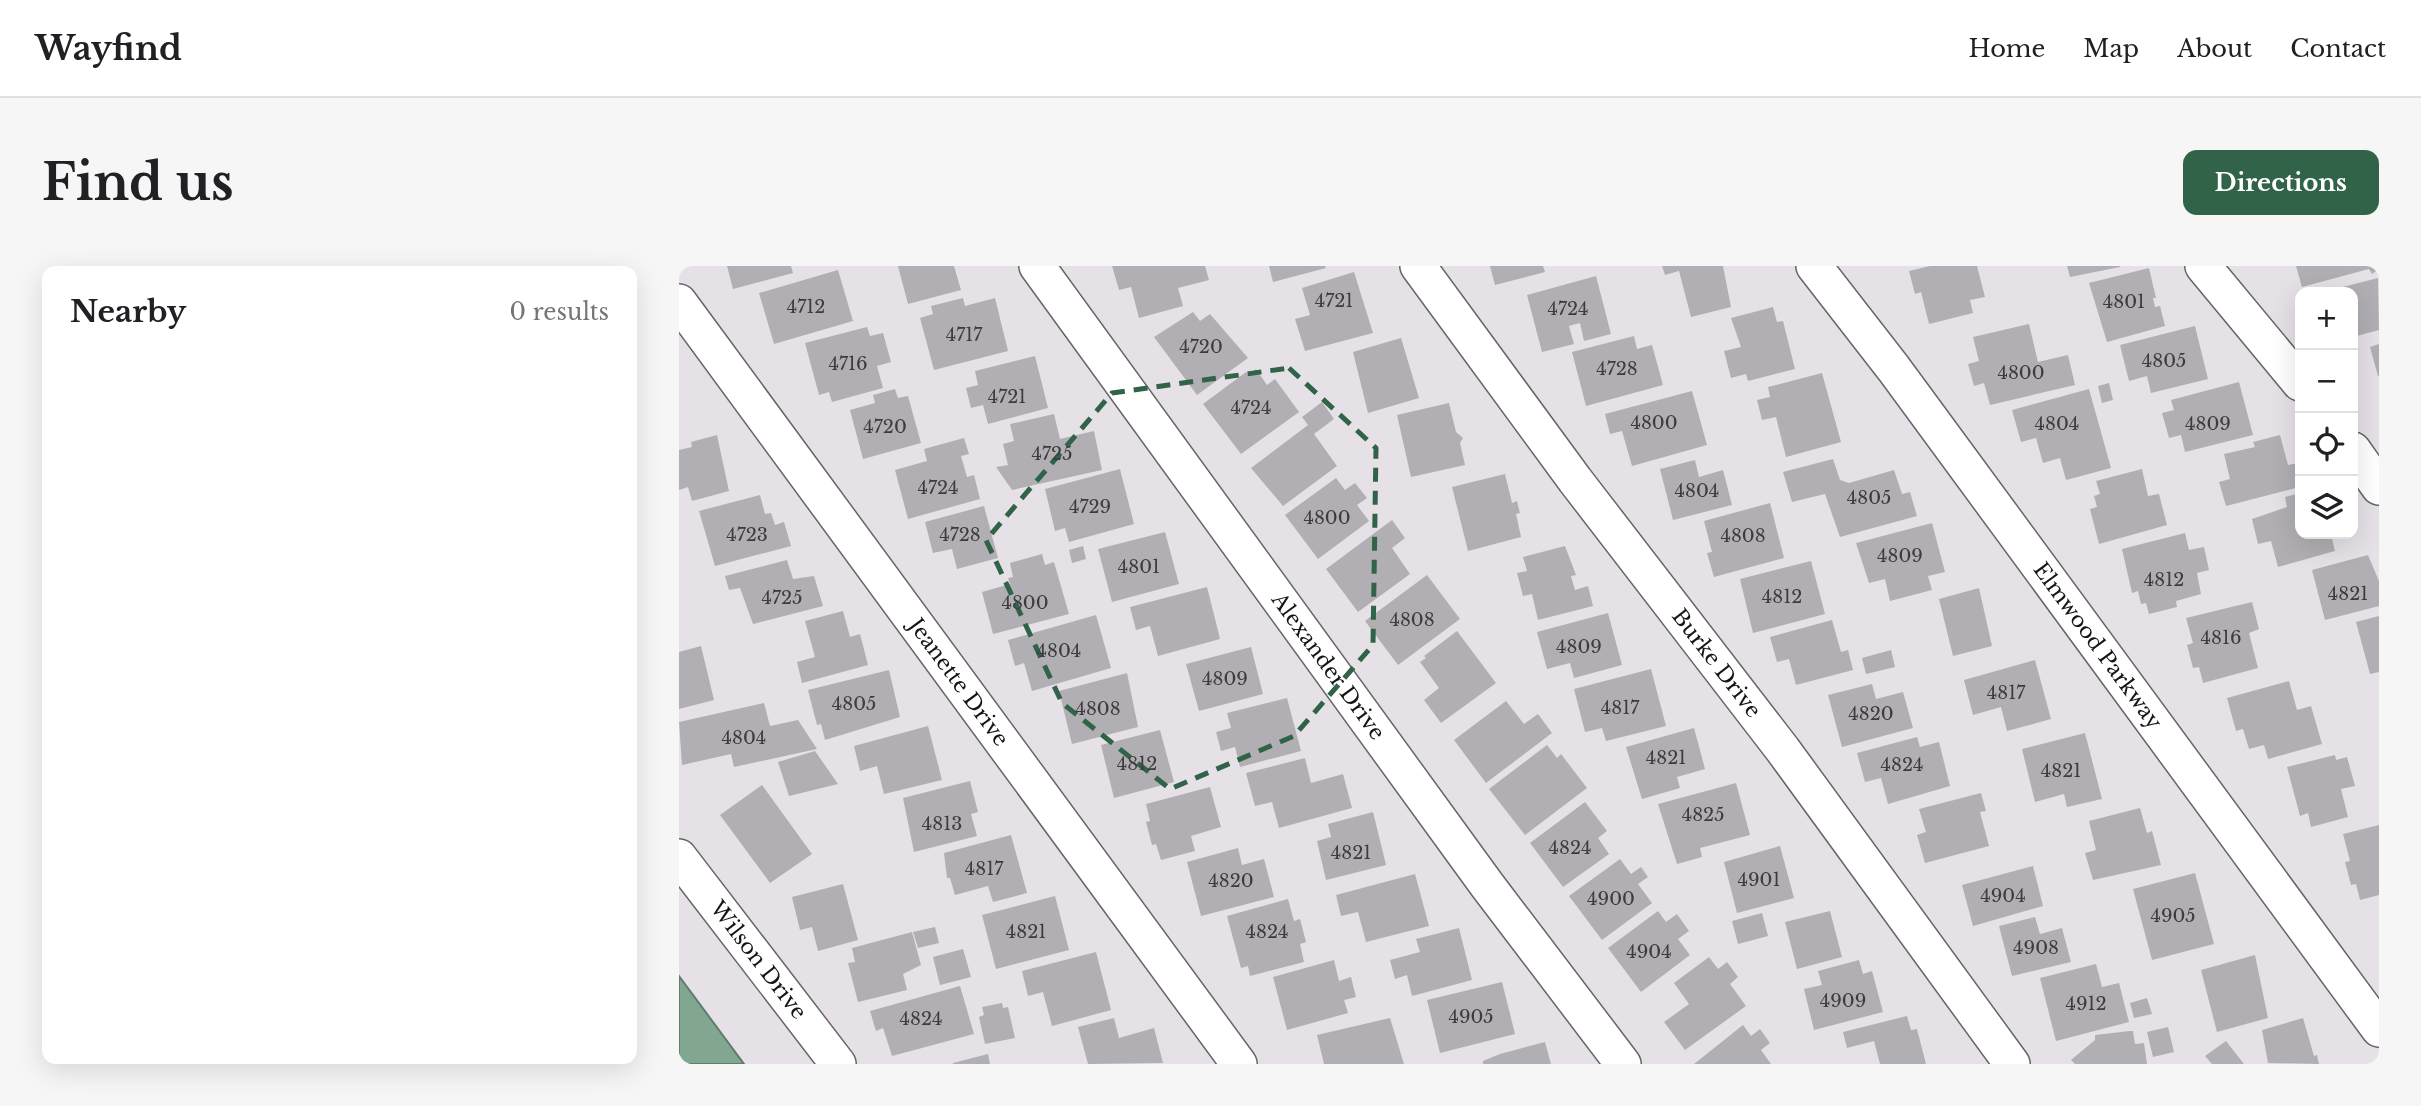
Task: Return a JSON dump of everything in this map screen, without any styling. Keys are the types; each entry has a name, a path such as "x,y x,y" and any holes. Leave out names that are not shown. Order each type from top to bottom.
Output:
{"street":[{"name":"Alexander Drive","path":"1038,266 1479,873 1623,1064"},
{"name":"Burke Drive","path":"1418,266 1575,480 1783,750 2012,1064"},
{"name":"Elmwood Parkway","path":"1814,266 1894,369 2379,1029"},
{"path":"2203,266 2295,377"},
{"name":"Jeanette Drive","path":"679,302 1239,1064"},
{"path":"2358,457 2379,487"},
{"name":"Wilson Drive","path":"679,857 838,1064"}],"highlighted area":[{"path":"1289,368 1376,448 1373,645 1294,736 1170,789 1062,703 986,540 1112,393"}],"shaded area":[{"path":"679,976 744,1064 679,1064"}],"building":[{"path":"727,266 791,266 793,273 733,289"},
{"path":"898,266 954,266 961,290 908,304"},
{"path":"1112,266 1205,266 1209,280 1178,288 1183,306 1139,318 1131,287 1119,290"},
{"path":"1269,266 1325,266 1326,268 1273,282"},
{"path":"1490,266 1543,266 1545,272 1495,285"},
{"path":"1662,266 1723,266 1731,307 1691,317 1679,271 1665,275"},
{"path":"1930,266 1977,266 1985,297 1970,300 1973,313 1929,324 1921,292 1915,294 1909,271"},
{"path":"2067,266 2120,266 2120,267 2070,277"},
{"path":"2296,266 2379,266 2372,274 2369,269 2302,287"},
{"path":"2149,268 2156,298 2153,298 2155,307 2160,306 2165,326 2107,342 2089,283"},
{"path":"838,270 853,321 774,344 759,293"},
{"path":"1354,272 1373,333 1305,351 1295,319 1310,315 1302,288"},
{"path":"1596,276 1611,334 1584,341 1580,323 1569,326 1574,344 1542,352 1527,295"},
{"path":"2378,278 2379,330 2358,336 2358,287 2343,287"},
{"path":"963,298 965,306 995,298 1008,351 934,370 920,318 933,314 931,306"},
{"path":"1773,307 1777,322 1783,321 1795,369 1748,381 1746,374 1731,378 1724,351 1741,347 1731,318"},
{"path":"1193,312 1200,321 1210,314 1248,358 1197,395 1154,337"},
{"path":"2029,324 2038,362 2068,355 2075,385 1990,405 1984,383 1974,386 1968,364 1979,361 1973,337"},
{"path":"2195,326 2208,379 2151,393 2147,376 2129,381 2120,345"},
{"path":"867,327 870,336 883,333 891,362 877,366 883,388 832,402 829,392 819,395 805,343"},
{"path":"1634,336 1637,349 1652,345 1663,385 1586,406 1572,352"},
{"path":"1401,338 1419,398 1368,413 1353,352"},
{"path":"2379,344 2379,376 2378,376 2370,347"},
{"path":"1035,356 1048,408 988,424 983,405 971,408 966,388 978,385 975,371"},
{"path":"1256,369 1267,385 1275,379 1299,412 1241,454 1203,404 1246,372 1248,375"},
{"path":"1822,373 1841,442 1786,457 1776,417 1762,420 1757,400 1770,397 1768,387"},
{"path":"2239,382 2253,435 2185,452 2181,435 2169,438 2162,413 2174,410 2171,400"},
{"path":"2109,383 2113,400 2102,403 2098,386"},
{"path":"895,389 898,398 908,396 921,443 863,459 850,410 875,403 873,395"},
{"path":"2089,389 2111,468 2066,480 2060,458 2043,463 2036,438 2021,442 2012,410"},
{"path":"1692,391 1707,445 1632,466 1622,431 1610,434 1605,414"},
{"path":"1322,402 1334,419 1314,434 1337,466 1283,506 1251,468 1308,425 1302,417"},
{"path":"1449,403 1456,432 1463,438 1460,443 1465,465 1411,477 1397,415"},
{"path":"1054,414 1060,439 1094,431 1102,470 1012,490 996,467 1008,465 1003,444 1014,441 1010,424"},
{"path":"717,435 729,491 692,501 688,487 679,490 679,450 692,447 691,442"},
{"path":"2280,435 2288,465 2295,464 2295,488 2226,506 2219,482 2230,479 2224,454 2255,447 2253,442"},
{"path":"964,438 969,454 961,456 967,477 974,475 980,499 908,519 895,470 927,461 924,449"},
{"path":"1833,459 1840,480 1849,483 1894,470 1902,494 1910,492 1917,516 1840,537 1825,494 1792,502 1783,472"},
{"path":"1695,460 1699,477 1723,470 1732,505 1673,520 1660,469"},
{"path":"1120,469 1134,524 1069,542 1065,528 1055,531 1045,489"},
{"path":"2142,469 2148,496 2159,494 2167,525 2099,544 2090,509 2097,507 2094,496 2100,494 2096,481"},
{"path":"1505,474 1512,503 1517,501 1520,513 1516,514 1521,537 1468,551 1452,487"},
{"path":"1336,478 1345,490 1355,483 1367,498 1357,505 1369,521 1318,559 1285,515"},
{"path":"2295,494 2295,539 2332,539 2335,551 2278,567 2271,541 2258,544 2252,519 2287,507 2285,497"},
{"path":"760,495 765,514 771,513 775,525 784,522 791,546 715,566 699,511"},
{"path":"1770,503 1784,558 1714,577 1707,553 1712,552 1704,521"},
{"path":"984,506 998,558 957,569 952,549 933,553 925,522"},
{"path":"1392,520 1405,538 1392,548 1410,574 1358,612 1326,569"},
{"path":"1932,523 1945,572 1928,576 1932,590 1890,601 1885,579 1869,583 1856,543"},
{"path":"1165,532 1179,584 1112,602 1098,549"},
{"path":"2185,533 2189,550 2204,547 2209,570 2197,573 2201,594 2176,601 2177,607 2149,614 2146,603 2141,604 2138,591 2132,593 2122,549"},
{"path":"1083,546 1086,559 1072,563 1069,550"},
{"path":"1565,546 1576,575 1571,576 1575,590 1588,586 1593,606 1538,620 1532,594 1523,596 1517,573 1527,571 1523,557"},
{"path":"1042,554 1045,565 1054,562 1069,614 993,634 982,592 1010,584 1008,578 1013,577 1010,563"},
{"path":"2368,555 2379,581 2379,606 2325,620 2312,570"},
{"path":"787,560 793,579 814,576 823,606 753,624 740,588 729,590 725,576"},
{"path":"1811,561 1825,614 1753,633 1740,579"},
{"path":"1427,575 1460,619 1398,665 1365,621"},
{"path":"1207,587 1220,639 1158,656 1150,626 1136,630 1130,607"},
{"path":"1979,588 1992,646 1953,656 1939,599"},
{"path":"2252,602 2259,629 2249,633 2258,668 2203,683 2199,667 2193,668 2187,645 2193,643 2186,618"},
{"path":"843,611 850,637 860,634 868,665 802,683 797,662 815,657 805,621"},
{"path":"1608,613 1622,665 1574,678 1570,663 1547,669 1537,632"},
{"path":"1096,615 1111,668 1032,691 1024,663 1015,666 1008,640"},
{"path":"2379,616 2379,672 2370,674 2356,622"},
{"path":"1832,620 1841,652 1848,650 1853,670 1796,685 1789,659 1777,662 1770,637"},
{"path":"1457,631 1496,683 1441,723 1424,700 1439,688 1420,662"},
{"path":"701,646 714,700 679,709 679,652"},
{"path":"1251,647 1263,694 1199,711 1186,664"},
{"path":"1891,650 1895,667 1866,674 1862,658"},
{"path":"2035,660 2051,719 2007,731 2001,707 1973,715 1964,680"},
{"path":"1651,669 1666,726 1606,741 1602,728 1585,732 1574,689"},
{"path":"889,670 900,717 825,740 821,724 817,725 808,690"},
{"path":"1127,673 1138,727 1072,744 1059,691"},
{"path":"2289,681 2297,710 2311,706 2322,744 2268,759 2264,745 2249,749 2243,729 2236,731 2227,698"},
{"path":"1872,684 1876,699 1903,692 1913,728 1842,747 1828,695"},
{"path":"1287,698 1301,751 1240,767 1235,747 1221,751 1216,732 1231,728 1227,713"},
{"path":"1506,701 1524,724 1538,714 1552,733 1486,783 1454,740"},
{"path":"764,703 770,726 798,720 817,749 734,767 731,754 682,765 679,722"},
{"path":"928,726 942,780 884,794 877,766 860,771 854,746"},
{"path":"1694,728 1705,769 1677,777 1680,788 1642,799 1626,747"},
{"path":"1160,730 1174,782 1114,798 1101,745"},
{"path":"2085,733 2102,799 2067,807 2064,794 2035,802 2022,749"},
{"path":"1917,737 1920,747 1939,742 1950,786 1888,804 1881,778 1865,782 1857,753"},
{"path":"1547,745 1557,758 1561,754 1587,788 1525,835 1489,789"},
{"path":"815,751 838,784 789,796 778,762"},
{"path":"2335,755 2336,760 2347,757 2355,786 2341,789 2348,817 2311,827 2308,813 2300,816 2287,767"},
{"path":"1305,758 1311,783 1343,774 1352,808 1279,828 1272,802 1255,806 1246,773"},
{"path":"970,781 978,812 971,814 977,836 914,852 903,798"},
{"path":"1736,783 1750,835 1700,848 1702,857 1677,864 1658,804"},
{"path":"762,785 812,854 770,883 720,815"},
{"path":"1210,787 1221,827 1191,836 1195,851 1161,860 1156,844 1152,845 1146,822 1150,821 1146,804"},
{"path":"1981,793 1986,811 1980,812 1989,846 1925,863 1917,835 1926,832 1919,809"},
{"path":"1585,802 1607,831 1598,838 1609,854 1563,887 1530,843"},
{"path":"2140,808 2147,833 2152,831 2161,865 2093,880 2085,853 2096,850 2089,821"},
{"path":"1373,812 1386,865 1326,880 1317,841 1331,837 1328,824"},
{"path":"2379,825 2379,895 2360,900 2356,884 2351,885 2345,862 2350,861 2343,834"},
{"path":"1011,835 1027,893 993,902 988,886 955,895 950,878 947,878 944,853"},
{"path":"1780,846 1794,898 1737,913 1724,862"},
{"path":"1238,848 1242,865 1264,859 1274,897 1201,916 1187,862"},
{"path":"1620,859 1631,874 1641,867 1648,877 1638,884 1652,903 1602,940 1569,896"},
{"path":"2033,866 2043,906 1973,926 1962,885"},
{"path":"2195,873 2214,944 2152,960 2133,889"},
{"path":"1415,874 1429,926 1366,942 1358,912 1341,916 1336,895"},
{"path":"843,884 858,940 818,951 812,927 800,930 792,897"},
{"path":"1055,896 1069,950 996,969 982,915"},
{"path":"1288,899 1294,921 1300,919 1306,942 1300,944 1304,962 1250,976 1248,966 1241,968 1227,916"},
{"path":"1658,911 1666,922 1677,914 1689,931 1678,939 1690,955 1641,992 1608,948"},
{"path":"1830,911 1842,957 1797,969 1785,922"},
{"path":"1762,913 1768,936 1738,944 1732,921"},
{"path":"2035,917 2040,934 2062,928 2071,962 2012,976 1999,926"},
{"path":"935,927 939,943 918,948 913,932"},
{"path":"1459,928 1472,980 1412,996 1407,975 1395,979 1390,960 1420,952 1416,939"},
{"path":"912,932 921,965 903,974 907,990 858,1002 848,963 855,962 852,948"},
{"path":"963,949 971,977 940,985 933,957"},
{"path":"1096,952 1111,1010 1052,1026 1043,992 1028,996 1022,971"},
{"path":"2255,955 2268,1018 2217,1032 2201,970"},
{"path":"1709,957 1718,969 1727,962 1738,977 1730,984 1746,1006 1685,1050 1664,1022 1689,1004 1674,983"},
{"path":"1334,960 1339,981 1351,977 1356,997 1344,1000 1348,1013 1287,1030 1273,977"},
{"path":"1859,960 1863,974 1872,971 1883,1012 1814,1030 1804,989 1822,985 1818,971"},
{"path":"2096,964 2102,987 2119,983 2129,1022 2056,1041 2040,978"},
{"path":"1502,982 1515,1034 1440,1053 1427,1000"},
{"path":"960,986 974,1034 892,1056 883,1028 876,1031 870,1011"},
{"path":"2147,998 2152,1014 2134,1018 2130,1003"},
{"path":"1002,1003 1003,1008 1008,1007 1015,1038 985,1044 979,1017 984,1015 982,1007"},
{"path":"1907,1016 1911,1030 1917,1029 1926,1064 1880,1064 1874,1041 1847,1048 1843,1032"},
{"path":"1114,1018 1119,1038 1154,1028 1163,1063 1088,1064 1078,1027"},
{"path":"1390,1018 1404,1064 1324,1064 1317,1035"},
{"path":"2303,1018 2319,1064 2268,1063 2262,1030"},
{"path":"1743,1025 1751,1036 1760,1029 1770,1043 1761,1050 1771,1064 1694,1064"},
{"path":"2168,1027 2174,1052 2153,1057 2147,1032"},
{"path":"2133,1031 2135,1044 2144,1043 2147,1064 2075,1064 2071,1060 2095,1040 2095,1035"},
{"path":"2226,1041 2244,1064 2212,1064 2205,1056"},
{"path":"1545,1042 1551,1064 1483,1064 1483,1061 1500,1054"},
{"path":"988,1054 990,1064 953,1064 953,1063"}]}
